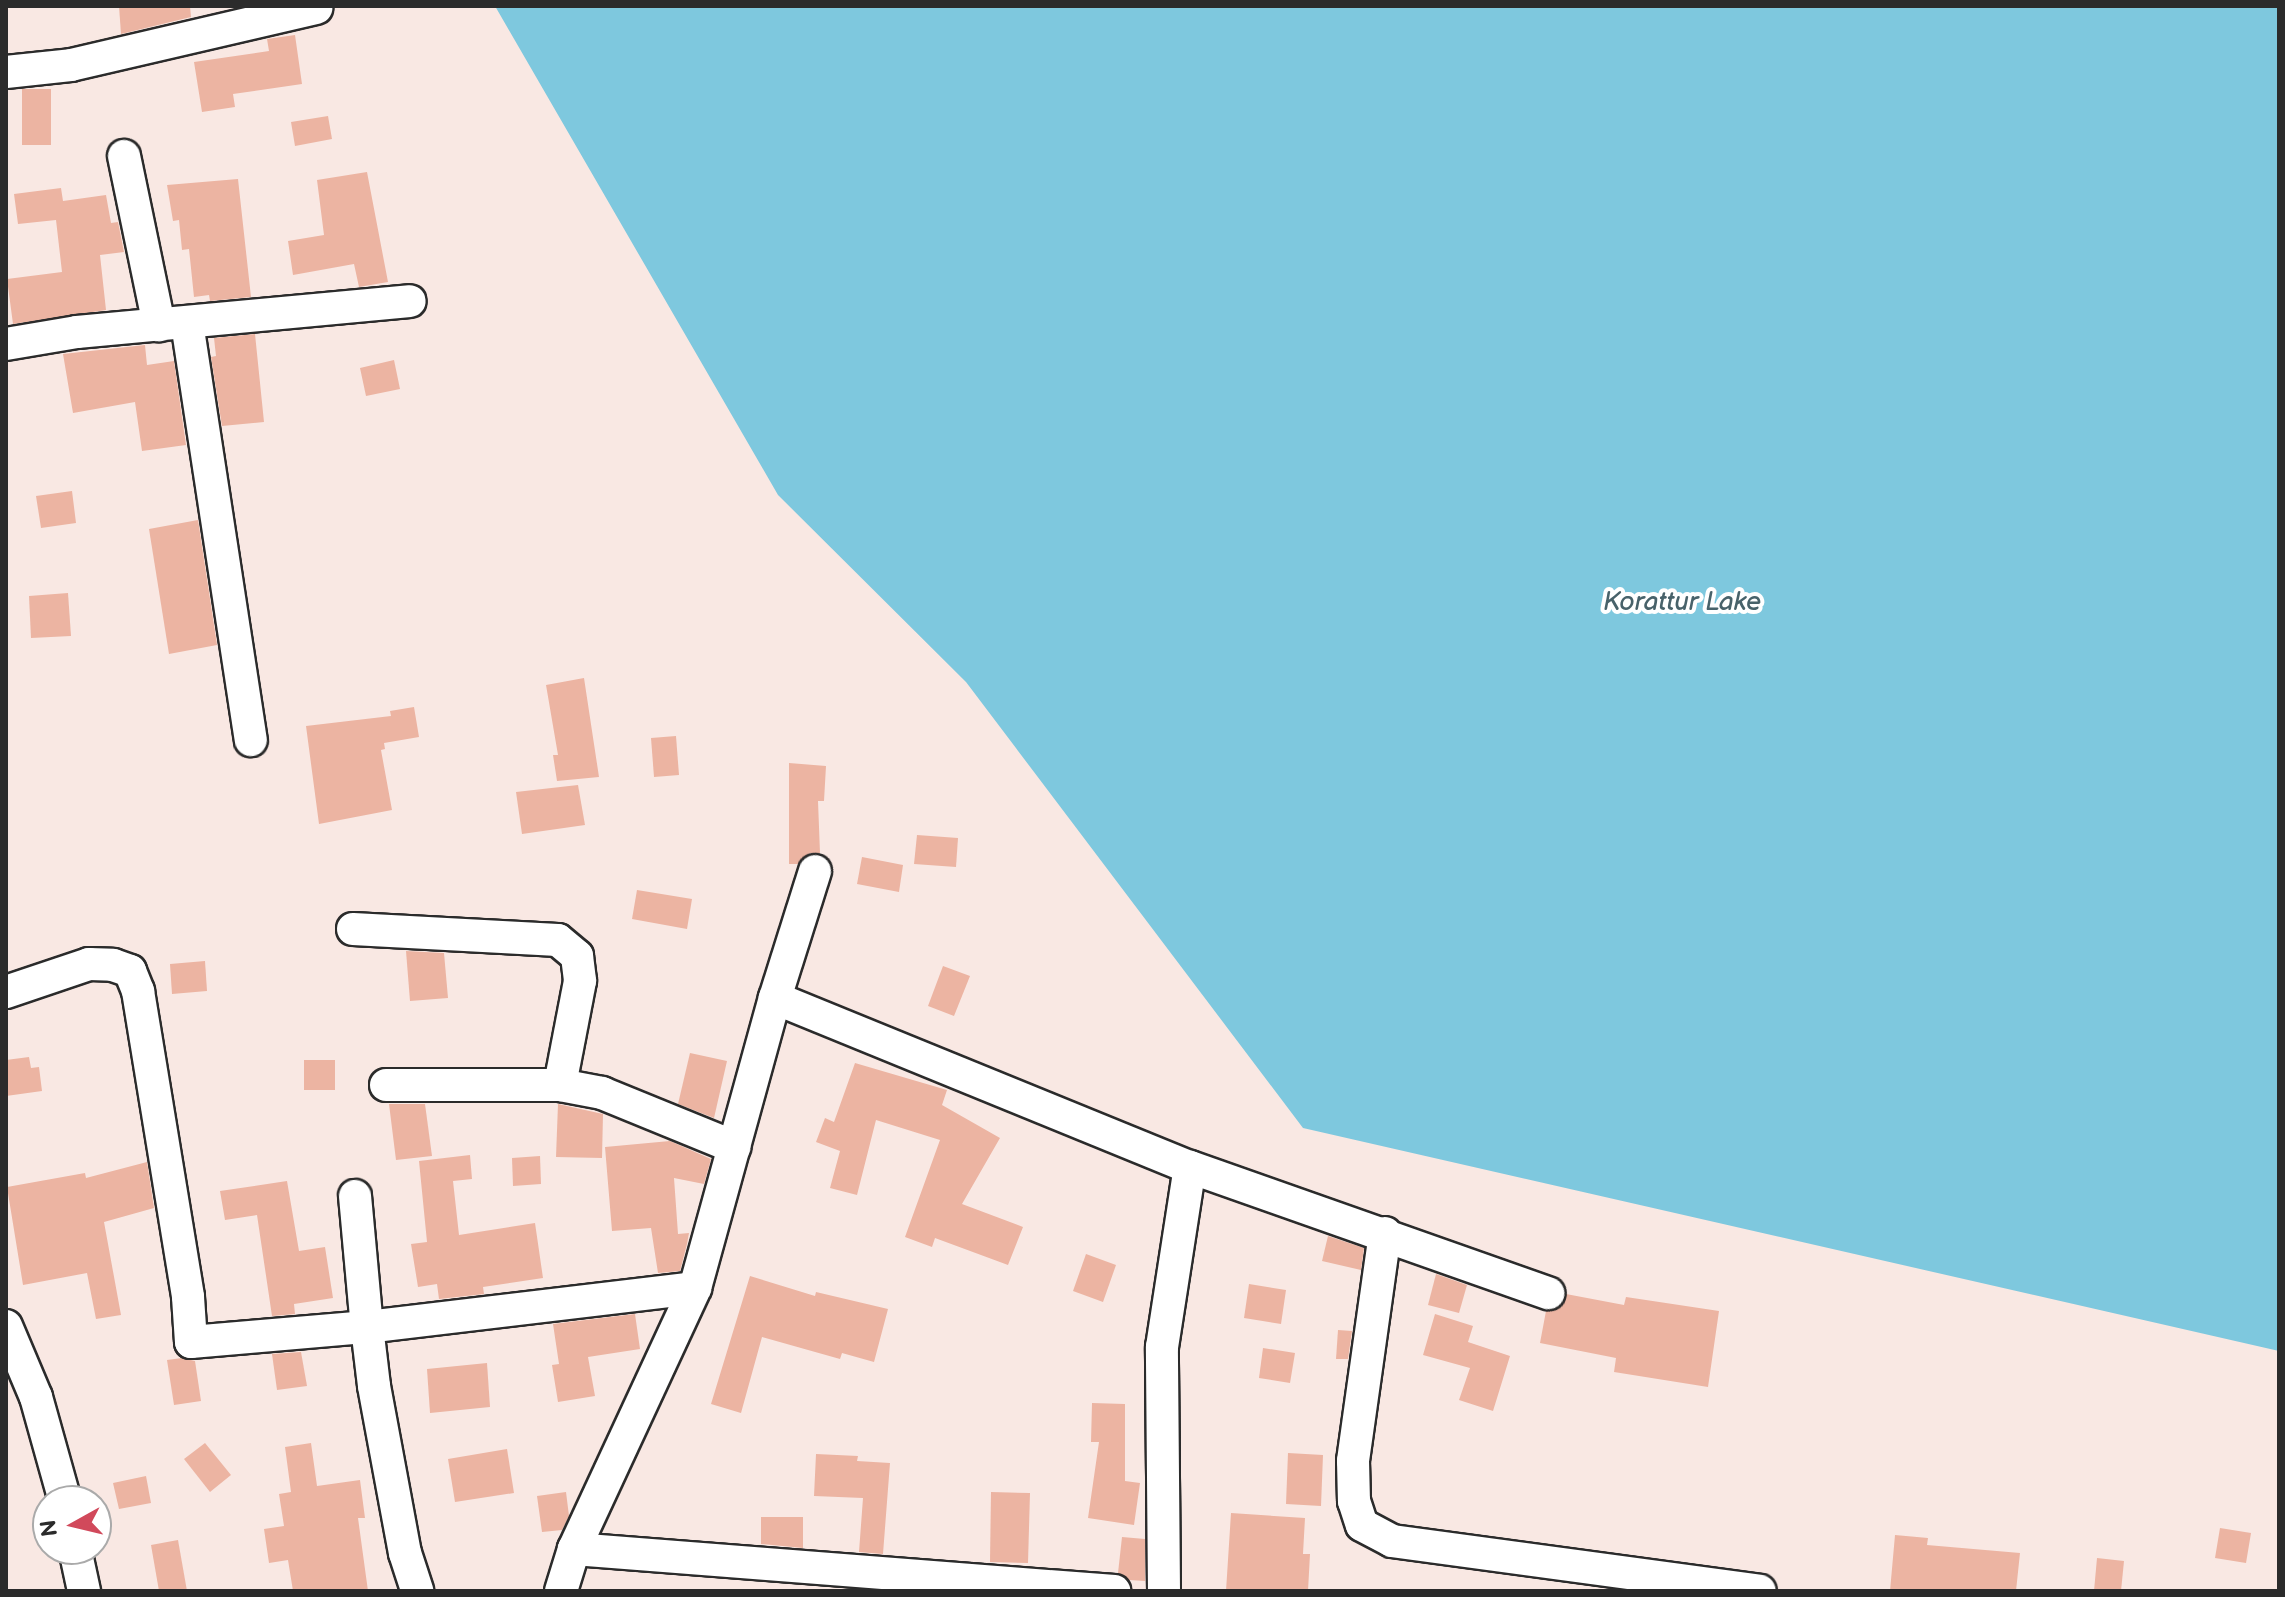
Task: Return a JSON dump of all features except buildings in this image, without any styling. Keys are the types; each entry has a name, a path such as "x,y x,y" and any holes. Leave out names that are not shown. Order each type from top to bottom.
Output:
{"street":[{"path":"6,72 71,65 316,8"},
{"path":"124,156 173,324 251,740"},
{"path":"6,344 77,332 410,301"},
{"path":"561,1591 574,1549 695,1288 775,998 815,871"},
{"path":"353,929 558,940 577,956 580,981 560,1085"},
{"path":"6,992 89,964 113,965 130,971 140,1006 188,1297 191,1342 367,1327 695,1288"},
{"path":"775,998 1190,1167 1385,1233 1548,1293"},
{"path":"386,1085 560,1085 602,1093 734,1147"},
{"path":"1164,1591 1162,1347 1190,1167"},
{"path":"355,1196 374,1386 405,1553 417,1591"},
{"path":"1385,1233 1353,1461 1354,1501 1362,1525 1392,1541 1760,1591"},
{"path":"6,1326 36,1397 61,1485"},
{"path":"574,1549 1114,1591"},
{"path":"78,1565 84,1591"}],"water":[{"name":"Korattur Lake","path":"495,6 2279,6 2279,1351 1303,1128 966,682 778,495"}]}
